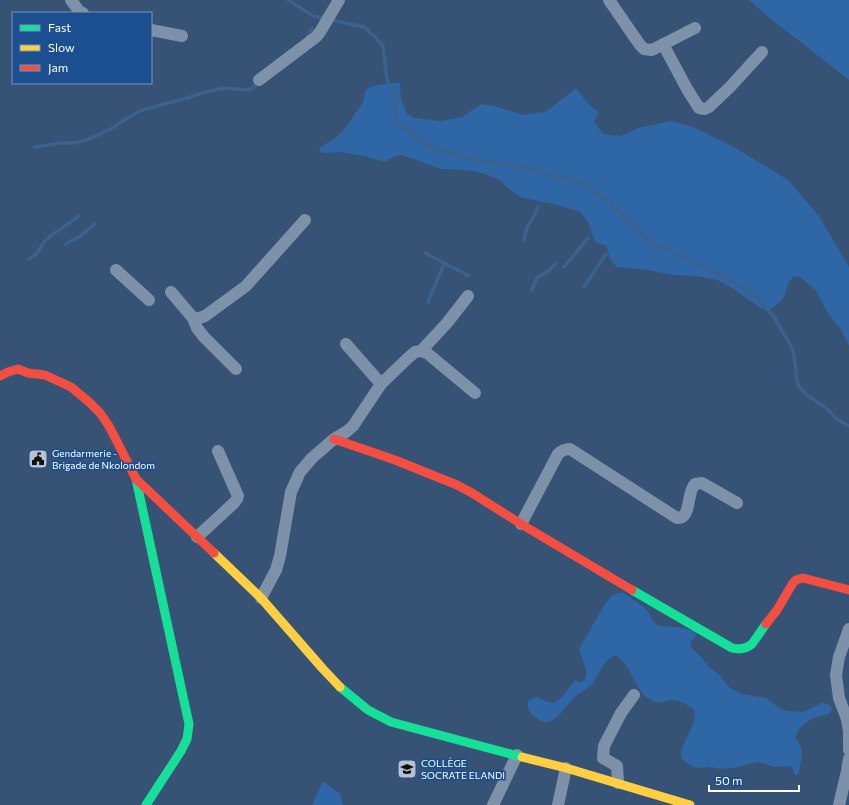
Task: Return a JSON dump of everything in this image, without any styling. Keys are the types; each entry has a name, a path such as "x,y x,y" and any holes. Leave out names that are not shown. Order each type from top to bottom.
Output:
{"street":[{"path":"72,0 81,12"},
{"path":"609,0 636,41 644,48 652,50 695,28"},
{"path":"259,80 309,43 320,32 338,3"},
{"path":"152,30 182,36"},
{"path":"663,44 699,108 705,109 730,87 762,52"},
{"path":"193,318 205,316 246,286 305,220"},
{"path":"116,270 149,300"},
{"path":"171,292 193,318 196,328 236,369"},
{"path":"422,351 448,323 468,296"},
{"path":"346,344 381,384"},
{"path":"261,598 276,570 280,556 291,492 300,472 312,458 334,439 353,426 381,384 408,358 415,352 422,351 427,353 475,393"},
{"path":"3,370 18,369 28,373 45,375 71,387 100,413 109,426 136,479 189,724 187,739 182,751 146,805"},
{"path":"334,439 395,460 457,485 660,607 737,650 744,649 752,644 777,610 796,580 803,578 849,590"},
{"path":"521,524 558,454 566,449 570,449 677,518 681,518 686,513 690,491 692,486 695,484 702,483 737,503"},
{"path":"197,536 234,503 238,496 218,451"},
{"path":"136,479 261,598 343,690 368,710 391,722 566,768 690,805"},
{"path":"849,629 839,657 836,675 839,698 847,719 849,731 849,750"},
{"path":"618,783 616,766 603,758 604,746 621,713 634,695"},
{"path":"493,805 517,755"},
{"path":"839,805 849,759"},
{"path":"558,805 566,768"}],"shaded area":[{"path":"749,0 849,0 849,80 771,19"},
{"path":"400,83 401,100 407,114 415,118 440,121 462,117 481,104 494,106 524,115 547,111 576,88 589,104 599,112 594,122 603,134 621,136 638,128 670,121 691,126 734,147 788,180 819,216 849,267 849,346 842,331 828,313 815,290 800,277 795,276 792,278 788,284 784,297 780,302 772,308 766,310 717,280 696,276 674,275 617,267 611,261 605,245 597,243 594,239 588,222 578,211 523,198 499,180 485,174 469,170 440,169 401,155 386,161 382,161 340,152 320,152 319,150 321,146 333,140 345,128 363,102 367,89 378,85"},
{"path":"622,592 645,608 657,625 678,627 695,631 697,635 690,643 691,647 732,689 743,694 766,698 779,708 788,711 803,712 822,703 830,706 832,709 829,714 816,717 809,721 803,725 797,733 796,737 800,744 802,753 798,775 795,775 791,766 775,767 759,762 725,769 709,767 696,768 688,764 681,758 681,752 694,721 694,709 677,700 660,703 650,700 638,688 626,665 616,656 608,659 593,683 574,698 554,719 545,722 535,717 531,713 528,709 530,699 537,697 548,702 555,703 562,697 575,680 580,683 585,680 586,670 579,649 603,607 615,594"},
{"path":"323,781 340,794 343,805 312,805"}],"waterway":[{"path":"288,0 313,16 325,18"},
{"path":"331,20 364,27 383,46 387,80 394,93 396,114 400,124 426,145 481,161 529,168 551,174 556,177 576,181 593,190 607,201 648,240 739,285 747,292 758,298 774,317 792,348 797,382 800,388 807,395 826,408 837,419 849,426"},
{"path":"306,39 312,28"},
{"path":"35,147 83,141 114,127 140,111 223,88 251,89 258,81"},
{"path":"524,241 527,227 538,207"},
{"path":"29,259 37,253 49,237 79,216"},
{"path":"66,245 95,224"},
{"path":"564,267 588,238"},
{"path":"425,253 469,276"},
{"path":"584,287 606,254"},
{"path":"532,290 538,277 549,271 556,263"},
{"path":"428,302 444,264"}],"traffic: fast":[{"path":"136,479 189,724 187,739 181,751 146,805"},
{"path":"632,590 732,648 743,649 750,646 766,624"},
{"path":"340,687 368,710 391,722 522,757"}],"traffic: slow":[{"path":"214,553 261,598 340,687"},
{"path":"522,757 566,768 690,805"}],"traffic: jam":[{"path":"0,376 18,369 28,373 45,375 71,387 100,413 109,426 136,479 214,553"},
{"path":"334,439 395,460 457,485 632,590"},
{"path":"766,624 777,610 796,580 803,578 849,590"}],"place":[{"name":"Gendarmerie - Brigade de Nkolondom","path":"38,459"},
{"name":"COLLÈGE SOCRATE ELANDI","path":"407,769"}]}
